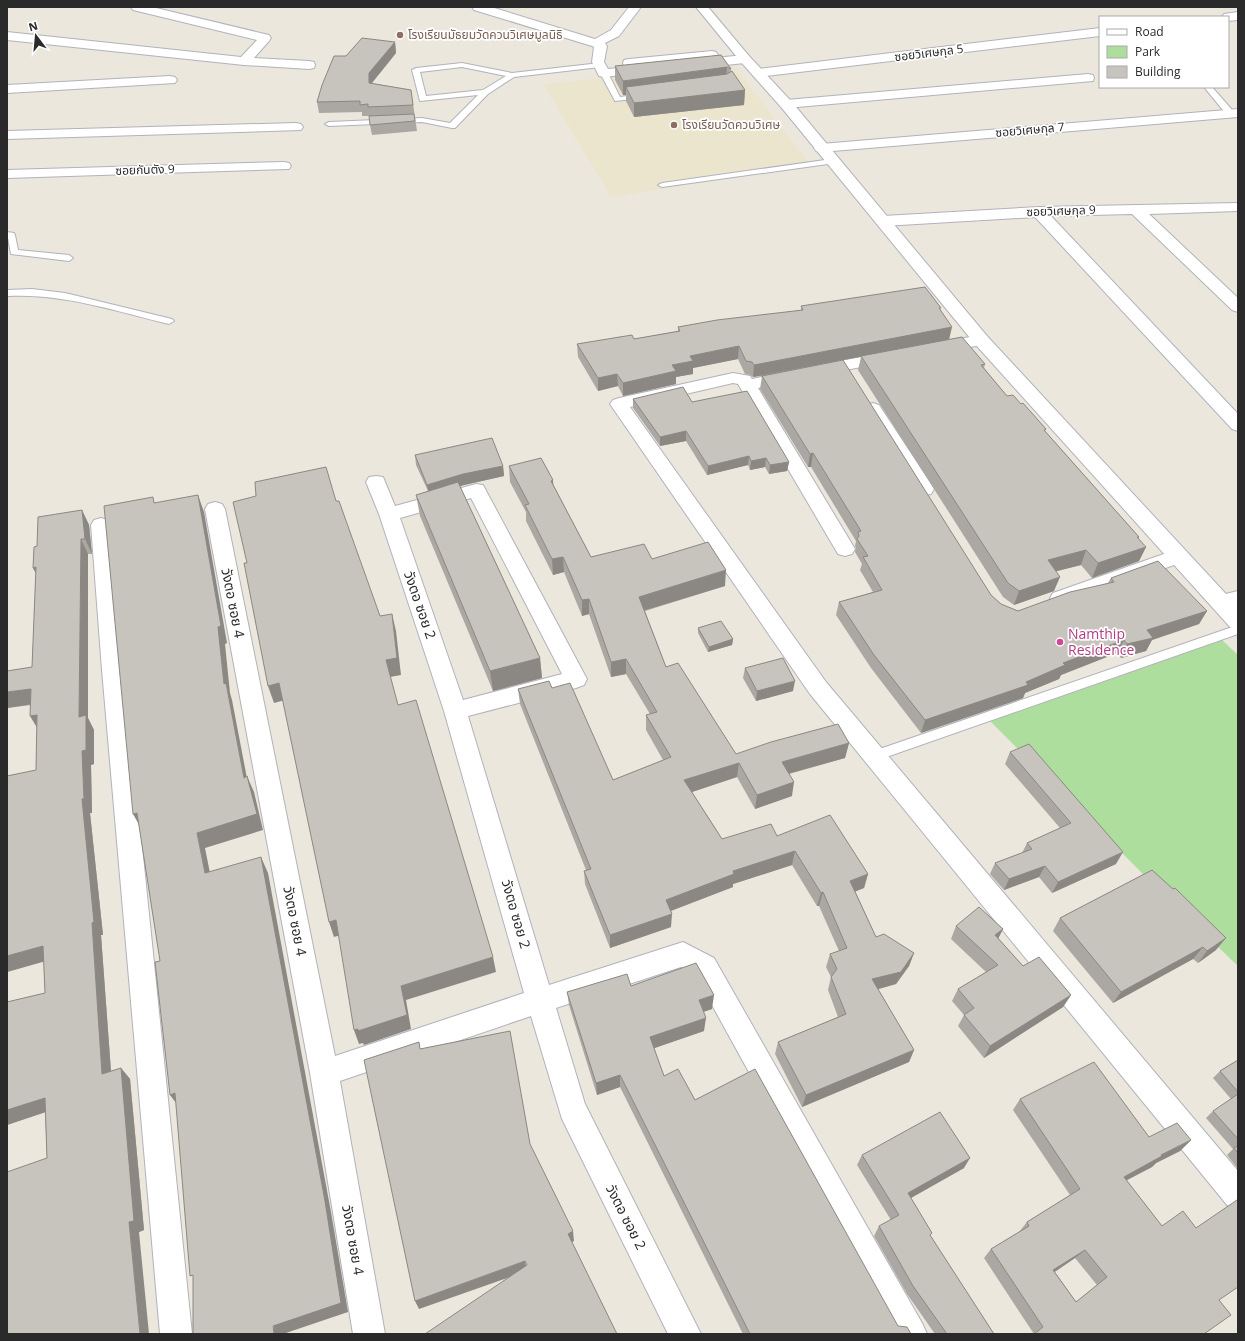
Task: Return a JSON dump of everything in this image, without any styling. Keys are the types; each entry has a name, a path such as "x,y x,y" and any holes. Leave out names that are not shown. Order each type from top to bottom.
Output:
{"street":[{"path":"136,7 265,38 244,61"},
{"path":"478,7 499,9 596,43 600,46 598,59 602,69 742,56"},
{"path":"596,43 615,33 635,7"},
{"path":"698,7 707,7"},
{"path":"702,7 742,56 786,104 981,340 1178,556 1229,600 1238,621"},
{"path":"181,19 195,11"},
{"name":"ซอยวิเศษกุล 5","path":"758,73 1099,32"},
{"path":"7,36 244,61 309,65"},
{"path":"786,104 1088,78"},
{"path":"7,88 170,80"},
{"name":"ซอยวิเศษกุล 7","path":"821,148 1234,113"},
{"path":"7,135 296,127"},
{"name":"ซอยกันตัง 9","path":"7,174 284,166"},
{"name":"ซอยวิเศษกุล 9","path":"883,221 1039,212 1238,207"},
{"path":"1135,209 1238,307"},
{"path":"1039,212 1238,425"},
{"path":"799,374 981,340"},
{"path":"844,365 933,504"},
{"path":"845,549 744,380 733,378 619,404 818,688 1238,1194"},
{"path":"747,385 777,378"},
{"name":"วังตอ ซอย 2","path":"376,482 389,514 455,710 572,1109 685,1334"},
{"path":"389,514 476,490 576,679 455,710"},
{"name":"วังตอ ซอย 4","path":"215,509 324,1073 369,1334"},
{"path":"101,525 113,670 176,1334"},
{"path":"1043,604 1178,556"},
{"path":"324,1073 683,954 705,967 911,1334"}],"lane":[{"path":"485,92 423,99 416,70 462,65 512,75 602,69 618,99 649,95"},
{"path":"329,124 416,120 452,126 485,92 512,75"},
{"path":"1209,88 1234,113"},
{"path":"662,185 832,161"},
{"path":"7,235 11,235 14,252 69,258"},
{"path":"7,293 32,292 65,296 169,321"},
{"path":"875,756 1238,629"}],"shaded area":[{"name":"โรงเรียนวัดควนวิเศษ","path":"733,64 811,166 611,197 543,84"}],"green space":[{"path":"1222,640 1238,655 1238,966 1174,905 989,720"}],"building":[{"path":"362,38 395,42 369,73 369,83 411,90 413,105 368,107 368,104 360,105 360,101 317,102 322,85 334,56 346,56"},
{"path":"721,55 731,69 727,67 623,81 615,66"},
{"path":"732,71 745,90 634,103 626,87 727,74"},
{"path":"414,114 415,121 370,125 369,116"},
{"path":"925,287 941,308 939,308 952,327 754,365 752,362 746,361 739,346 690,356 693,361 672,365 676,371 623,383 617,374 598,378 577,344 632,335 634,339 680,331 678,327 717,320 803,310 801,306"},
{"path":"962,337 985,364 981,365 1007,396 1013,395 1021,404 1023,403 1046,429 1044,430 1139,537 1137,537 1146,547 1098,563 1086,550 1048,560 1060,577 1019,591 1008,583 861,356"},
{"path":"843,360 991,595 1001,604 1018,611 1070,592 1114,582 1111,578 1158,561 1207,611 1147,630 1153,638 1127,644 1124,640 1063,663 1065,665 1026,682 1028,685 925,720 874,655 839,602 882,590 863,557 868,556 857,539 859,536 858,532 861,531 813,453 810,454 762,376"},
{"path":"683,387 692,402 747,391 789,462 770,465 766,458 751,461 749,456 708,466 686,431 660,437 633,399"},
{"path":"492,438 503,466 463,474 427,485 415,455"},
{"path":"541,458 553,480 551,481 591,557 644,544 652,559 708,542 726,570 639,597 666,667 678,663 736,754 771,742 838,724 849,743 782,762 794,782 757,795 739,763 684,780 722,839 771,824 777,836 830,815 868,874 850,881 876,937 884,934 914,953 901,972 872,979 914,1050 806,1095 778,1042 846,1014 831,977 837,969 830,954 847,948 823,892 821,893 795,851 733,871 734,874 666,900 672,914 610,935 584,871 591,869 518,689 549,681 552,688 570,683 613,780 671,757 646,715 657,712 626,659 611,662 589,599 582,600 563,557 552,559 525,505 529,504 509,466"},
{"path":"326,467 336,501 339,501 380,616 392,614 397,658 386,660 398,705 416,700 493,957 401,986 407,1015 358,1031 358,1029 354,1030 336,920 329,922 279,683 268,686 244,563 247,563 233,502 256,496 255,482"},
{"path":"458,482 540,658 490,671 416,495"},
{"path":"198,495 221,626 218,627 224,684 226,683 244,778 247,776 257,814 197,833 205,873 261,857 325,1201 341,1303 273,1326 274,1334 193,1334 193,1275 190,1276 175,1093 170,1095 155,962 160,961 137,813 133,814 104,506 153,497 154,503"},
{"path":"82,510 85,539 81,539 79,717 86,715 86,750 82,751 84,799 82,799 94,922 92,923 102,1074 121,1068 134,1221 129,1222 140,1334 7,1334 7,1172 47,1158 45,1098 7,1110 7,1002 45,993 43,946 7,956 7,776 36,770 37,715 30,716 31,689 7,692 7,671 32,667 36,567 33,568 34,547 37,546 38,517"},
{"path":"721,621 733,639 709,647 698,628"},
{"path":"783,658 795,681 757,691 745,668"},
{"path":"1029,744 1123,852 1058,882 1045,866 1009,879 995,863 1032,849 1027,843 1071,823 1010,752"},
{"path":"1152,870 1173,889 1175,888 1226,938 1207,951 1203,947 1121,992 1060,918"},
{"path":"979,907 1003,929 995,935 1023,966 1039,957 1071,995 990,1046 964,1015 974,1008 958,989 998,965 956,926"},
{"path":"696,963 714,995 699,1000 706,1018 650,1037 664,1076 678,1069 695,1100 755,1069 898,1326 907,1327 911,1334 750,1334 620,1075 596,1083 567,992 627,974 631,986"},
{"path":"510,1031 530,1144 573,1231 568,1234 617,1334 425,1334 527,1265 525,1261 415,1301 364,1060 419,1042 420,1049"},
{"path":"1238,1060 1238,1092 1220,1071"},
{"path":"1094,1062 1149,1137 1177,1123 1191,1140 1161,1155 1162,1156 1124,1177 1162,1226 1183,1211 1196,1228 1237,1200 1238,1201 1238,1287 1219,1300 1231,1315 1204,1334 1034,1334 1043,1327 991,1249 1029,1226 1027,1222 1080,1189 1020,1099","holes":["1085,1250 1107,1277 1076,1302 1053,1270"]},
{"path":"1238,1094 1238,1139 1213,1111"},
{"path":"940,1112 970,1158 908,1193 932,1233 930,1235 994,1334 947,1334 913,1286 879,1226 899,1215 862,1155"},
{"path":"1238,1146 1238,1153 1234,1148"}],"place":[{"name":"โรงเรียนมัธยมวัดควนวิเศษมูลนิธิ","path":"400,35"},
{"name":"โรงเรียนวัดควนวิเศษ","path":"674,125"},
{"name":"Namthip Residence","path":"1060,642"}]}
